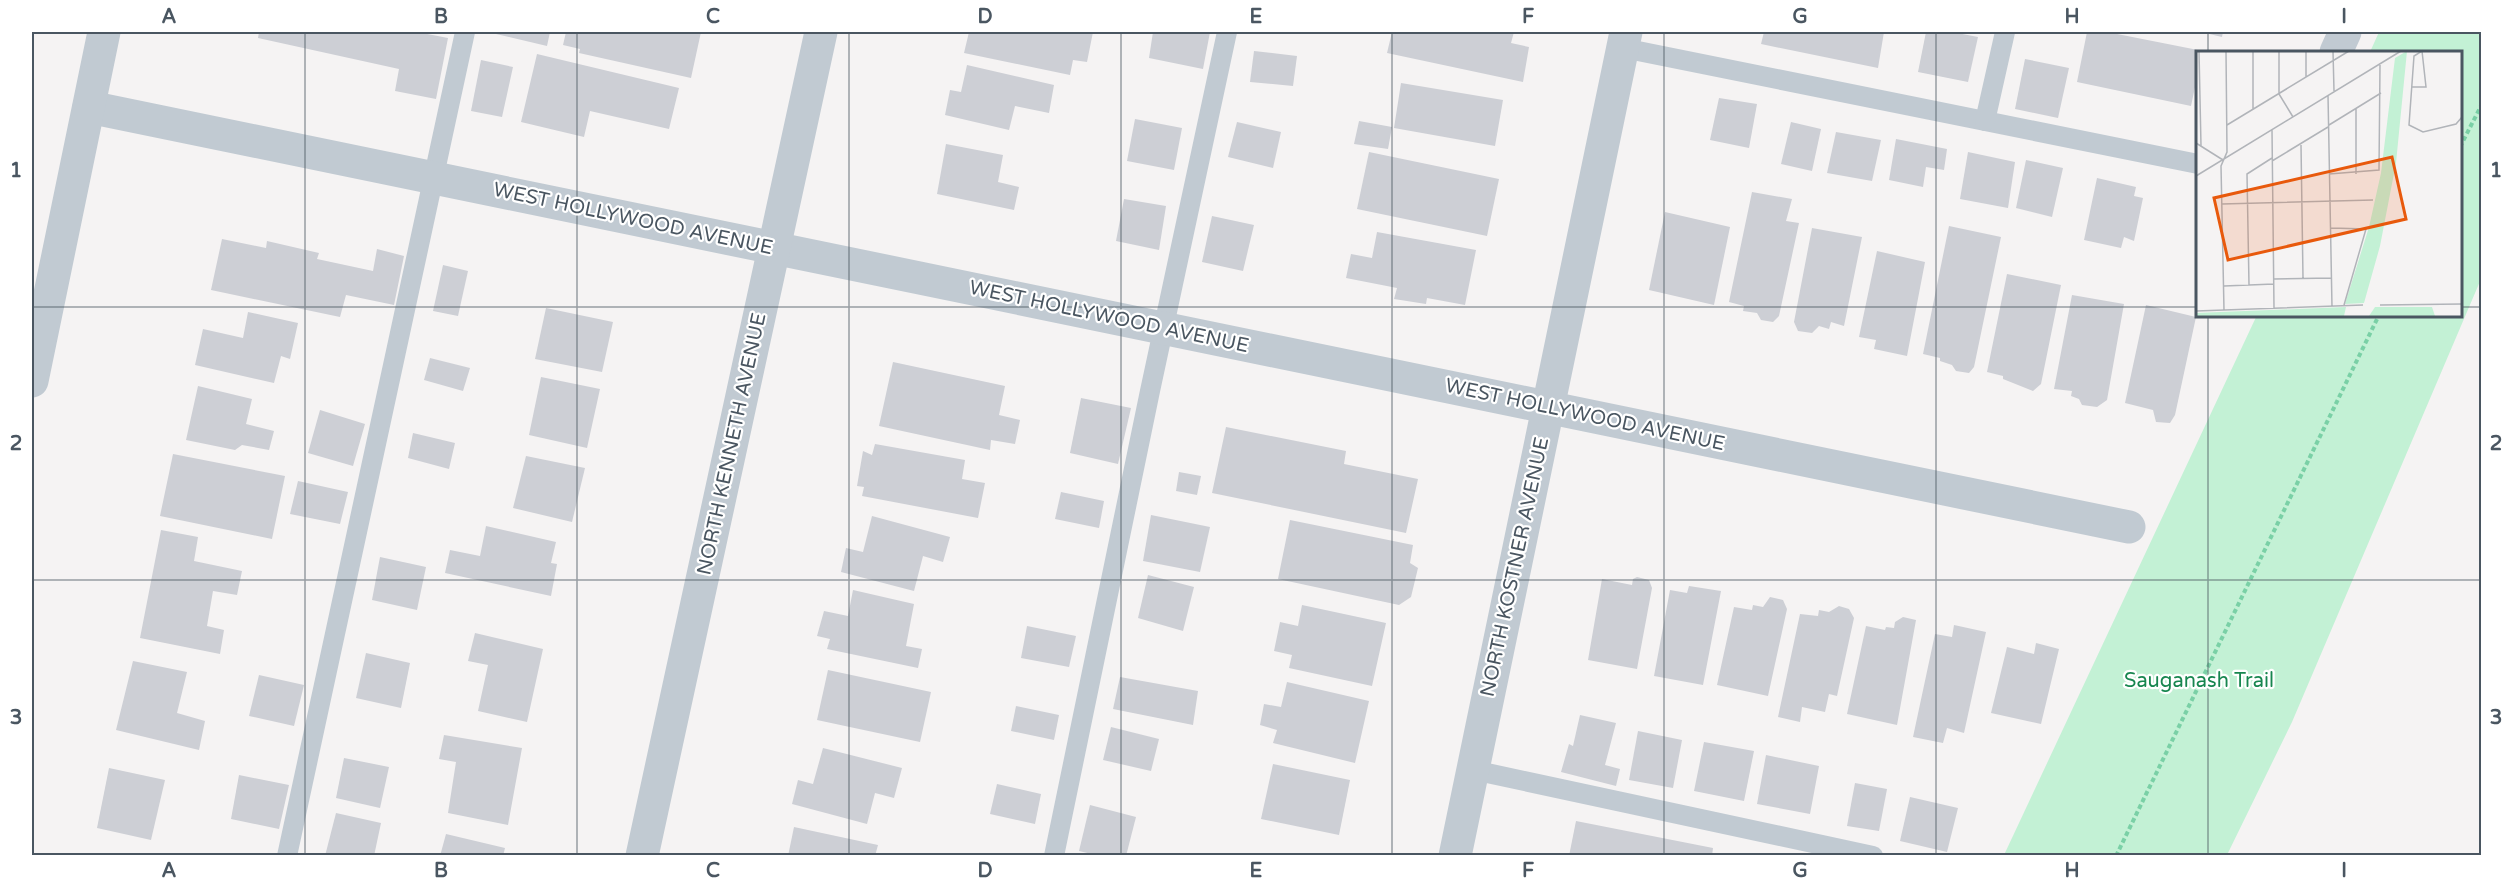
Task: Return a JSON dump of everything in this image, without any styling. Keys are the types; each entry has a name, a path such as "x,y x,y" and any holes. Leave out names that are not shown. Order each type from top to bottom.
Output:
{"street":[{"path":"32,381 104,32"},
{"name":"NORTH KENNETH AVENUE","path":"642,855 821,32"},
{"path":"2336,51 2345,32"},
{"name":"NORTH KOSTNER AVENUE","path":"1455,855 1624,40"},
{"name":"WEST HOLLYWOOD AVENUE","path":"89,107 2129,527"}],"lane":[{"path":"287,855 465,32"},
{"path":"1054,855 1227,32"},
{"path":"1985,121 2005,32"},
{"path":"1624,40 1985,121 2196,164"},
{"path":"1473,770 1873,855"}],"path":[{"path":"2462,143 2481,104"},
{"path":"2115,855 2379,316"}],"green space":[{"name":"Sauganash Trail","path":"2379,32 2481,32 2481,279 2292,722 2227,855 2004,855 2257,316 2462,316 2462,51 2370,51"}],"building":[{"path":"259,32 417,32 448,38 436,99 395,91 399,69 258,38"},
{"path":"497,32 550,32 547,46 496,34"},
{"path":"566,32 701,32 691,78 579,53 580,49 563,45"},
{"path":"969,32 1093,32 1087,62 1073,60 1070,75 964,53"},
{"path":"1153,32 1210,32 1203,69 1149,58"},
{"path":"1392,32 1514,32 1511,43 1529,47 1523,82 1387,53"},
{"path":"1764,32 1884,32 1878,68 1761,44"},
{"path":"1926,32 1952,32 1978,37 1968,82 1918,72"},
{"path":"2087,32 2107,32 2203,51 2196,51 2196,82 2191,106 2077,82"},
{"path":"2201,32 2223,32 2222,37"},
{"path":"1254,51 1297,56 1293,86 1250,82"},
{"path":"537,54 679,88 669,129 590,111 584,137 521,122"},
{"path":"2025,59 2069,68 2058,118 2015,109"},
{"path":"481,60 513,67 502,117 471,111"},
{"path":"967,65 1054,85 1049,113 1015,106 1009,130 945,115 950,90 961,92"},
{"path":"1401,83 1503,100 1495,146 1394,128"},
{"path":"1719,98 1757,104 1749,148 1710,140"},
{"path":"1135,119 1182,128 1174,170 1127,161"},
{"path":"1359,121 1392,127 1388,149 1354,144"},
{"path":"1237,122 1281,132 1273,168 1228,157"},
{"path":"1791,122 1821,129 1812,171 1781,164"},
{"path":"1836,132 1881,140 1872,181 1827,173"},
{"path":"1896,139 1947,149 1944,170 1926,167 1923,187 1889,180"},
{"path":"946,144 1003,155 998,182 1019,187 1014,210 937,194"},
{"path":"1369,152 1499,179 1487,236 1357,209"},
{"path":"1968,152 2015,162 2008,208 1960,199"},
{"path":"2026,160 2063,168 2052,217 2016,208"},
{"path":"2097,178 2136,187 2134,196 2143,198 2134,241 2124,237 2121,248 2084,240"},
{"path":"1752,192 1792,199 1786,221 1799,223 1779,316 1773,322 1761,320 1757,313 1743,311 1744,306 1729,302"},
{"path":"1124,199 1166,206 1159,250 1116,241"},
{"path":"1665,212 1730,227 1714,305 1649,290"},
{"path":"1212,216 1254,225 1243,271 1202,262"},
{"path":"1949,226 2001,237 1974,367 1969,373 1956,371 1952,365 1940,361 1940,358 1923,354"},
{"path":"1812,228 1862,237 1844,326 1831,322 1829,329 1819,326 1812,333 1798,331 1794,322"},
{"path":"1377,232 1476,250 1465,305 1427,298 1426,304 1394,299 1397,288 1346,278 1351,254 1372,258"},
{"path":"222,239 266,248 267,241 319,253 317,259 373,271 377,249 404,256 394,305 346,295 340,317 211,290"},
{"path":"1877,251 1925,262 1907,356 1874,349 1876,340 1859,337"},
{"path":"443,265 468,271 458,316 433,311"},
{"path":"2007,274 2061,285 2041,384 2033,391 2003,379 2003,376 1987,372"},
{"path":"2072,295 2124,304 2107,400 2097,407 2082,405 2079,399 2071,396 2072,391 2054,389"},
{"path":"2146,305 2196,317 2175,415 2170,423 2156,422 2153,410 2125,403"},
{"path":"546,308 613,322 602,372 535,359"},
{"path":"248,312 298,323 290,359 281,356 274,383 195,365 203,329 243,338"},
{"path":"430,358 470,368 463,391 424,380"},
{"path":"893,362 1005,386 999,415 1020,420 1015,444 991,440 990,450 879,426"},
{"path":"541,377 600,389 587,448 529,435"},
{"path":"198,386 252,399 246,424 274,431 269,450 242,445 235,450 186,440"},
{"path":"1081,398 1131,408 1118,464 1070,453"},
{"path":"320,410 365,424 353,466 308,453"},
{"path":"1226,427 1346,451 1344,464 1418,479 1406,533 1212,493"},
{"path":"413,433 455,443 449,469 408,458"},
{"path":"875,444 965,460 962,479 985,483 978,518 862,496 864,487 857,486 863,451 872,455"},
{"path":"173,454 285,476 272,539 160,516"},
{"path":"526,456 585,468 572,522 513,508"},
{"path":"1179,472 1201,476 1197,495 1176,491"},
{"path":"298,481 348,492 340,524 290,514"},
{"path":"1061,492 1104,501 1099,528 1055,519"},
{"path":"1151,515 1210,527 1200,572 1143,561"},
{"path":"872,516 950,537 943,562 923,556 914,591 841,572 846,548 863,552"},
{"path":"1290,520 1413,545 1410,563 1418,568 1411,597 1399,605 1278,579"},
{"path":"486,526 556,542 551,563 557,564 551,596 445,573 450,550 480,556"},
{"path":"161,530 198,537 194,561 242,571 237,595 213,591 207,626 224,630 220,654 140,638"},
{"path":"380,557 426,567 417,610 372,600"},
{"path":"1148,575 1194,587 1183,631 1138,618"},
{"path":"1637,577 1649,580 1652,588 1637,669 1588,660 1602,579 1632,585 1633,579"},
{"path":"1689,586 1721,591 1703,685 1654,676 1670,590 1687,593"},
{"path":"853,590 914,604 906,646 922,649 918,668 827,649 830,639 817,636 824,611 848,616"},
{"path":"1770,597 1783,600 1787,609 1768,696 1717,685 1734,607 1752,610 1753,605 1763,607"},
{"path":"1302,605 1386,623 1372,686 1289,668 1292,655 1274,651 1280,622 1298,626"},
{"path":"1839,606 1849,609 1854,618 1837,696 1829,694 1825,712 1802,707 1800,722 1778,717 1800,614 1818,616 1819,610 1829,612"},
{"path":"1903,617 1916,620 1897,725 1847,714 1866,626 1885,630 1886,627 1894,628 1895,622"},
{"path":"1954,625 1986,632 1964,733 1947,728 1943,743 1913,737 1935,634 1952,637"},
{"path":"1027,626 1076,636 1069,667 1021,658"},
{"path":"475,633 543,649 527,722 478,711 488,665 468,661"},
{"path":"2036,643 2059,649 2041,724 1991,713 2007,647 2034,654"},
{"path":"366,653 410,663 401,708 356,698"},
{"path":"133,661 187,672 177,713 205,721 199,750 116,730"},
{"path":"828,670 931,692 920,742 817,720"},
{"path":"259,675 304,685 294,726 249,716"},
{"path":"1120,677 1198,691 1193,725 1113,709"},
{"path":"1287,682 1369,701 1355,763 1273,743 1277,730 1260,725 1264,704 1281,707"},
{"path":"1016,706 1059,715 1054,740 1011,731"},
{"path":"1580,715 1616,723 1605,765 1620,769 1616,786 1561,772 1569,744 1573,746"},
{"path":"1111,727 1159,739 1151,771 1103,760"},
{"path":"1638,731 1682,740 1673,788 1629,780"},
{"path":"444,735 522,748 508,825 448,813 456,762 439,759"},
{"path":"1704,742 1754,751 1744,801 1694,791"},
{"path":"823,748 902,768 894,798 875,793 867,824 792,804 798,780 813,784"},
{"path":"1766,755 1819,766 1810,814 1757,804"},
{"path":"344,758 389,767 380,808 336,798"},
{"path":"1273,764 1350,780 1339,835 1261,819"},
{"path":"109,768 165,780 151,840 97,828"},
{"path":"239,775 289,785 279,829 231,819"},
{"path":"1855,783 1887,789 1879,831 1847,826"},
{"path":"997,784 1041,794 1035,824 990,814"},
{"path":"1910,797 1958,808 1947,852 1900,841"},
{"path":"1090,805 1136,817 1126,856 1100,856 1079,851"},
{"path":"336,813 381,823 374,856 325,856"},
{"path":"1576,821 1713,848 1712,856 1569,856"},
{"path":"794,827 878,845 875,856 788,856"},
{"path":"446,834 505,848 503,856 440,856"}]}
